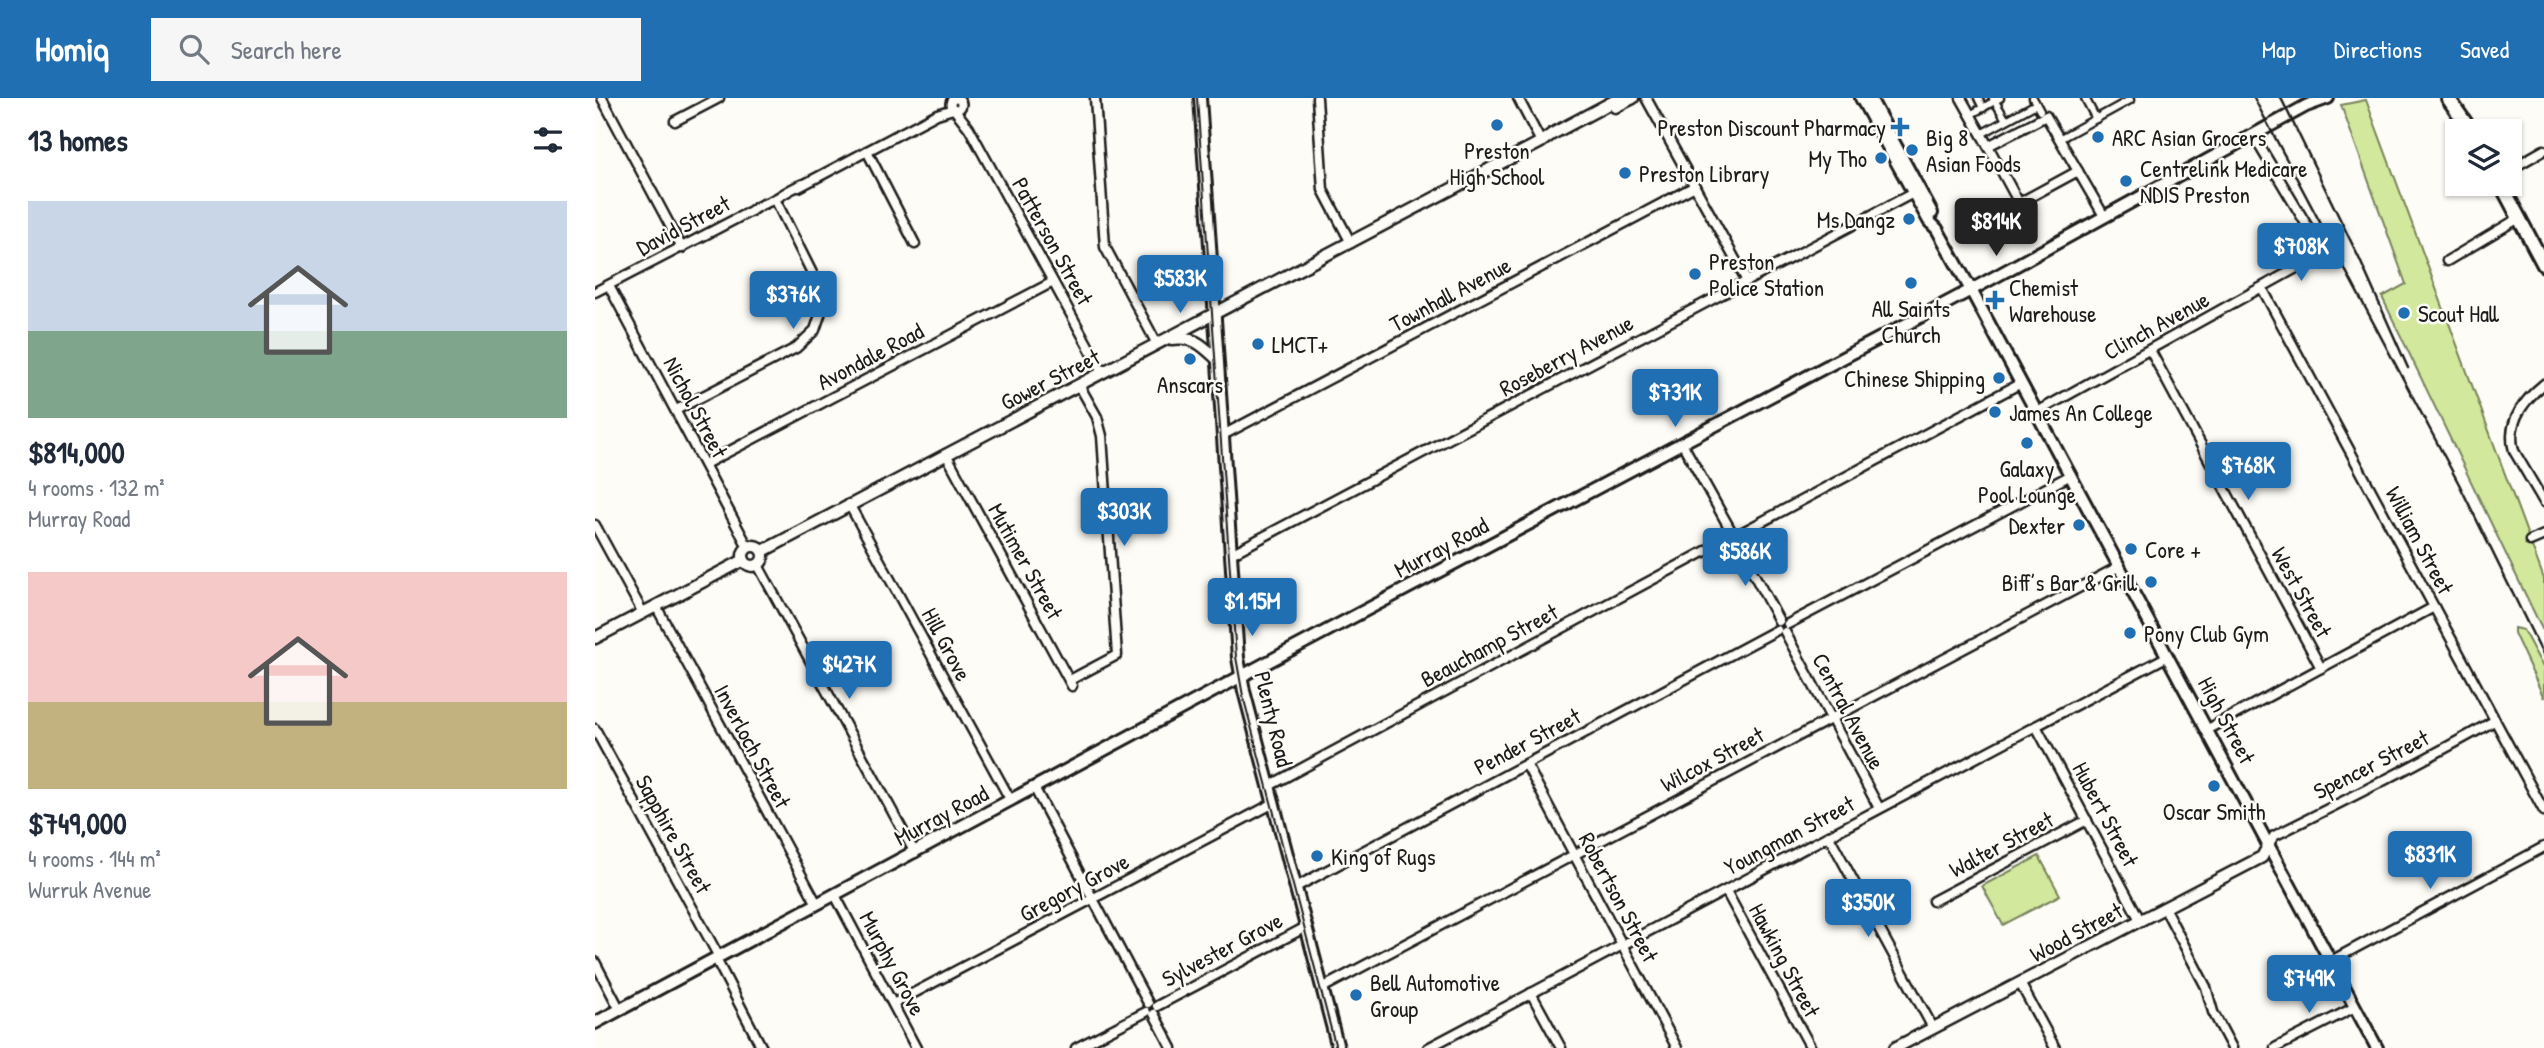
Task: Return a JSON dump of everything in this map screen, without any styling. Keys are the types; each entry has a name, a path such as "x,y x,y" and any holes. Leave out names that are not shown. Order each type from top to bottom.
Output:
{"main road":[{"name":"Plenty Road","path":"1200,98 1241,678 1338,1048"},
{"name":"High Street","path":"1861,98 1916,191"},
{"name":"High Street","path":"1870,98 1929,221 1937,229 1971,290 2377,1048"},
{"name":"Murray Road","path":"595,1023 1971,290 2309,102 2328,98"},
{"path":"2448,98 2463,119"},
{"path":"2459,98 2469,119"},
{"path":"2507,196 2544,265"}],"street":[{"path":"602,98 682,248"},
{"path":"675,121 719,98"},
{"path":"1095,98 1105,247 1161,343 1180,338 1193,340 1203,345 1217,359"},
{"path":"1317,98 1323,190 1351,243"},
{"path":"1518,98 1541,142"},
{"name":"Gower Street","path":"763,551 1351,243 1620,98"},
{"name":"Gower Street","path":"1541,142 1555,138 1633,98"},
{"path":"1646,98 1747,281"},
{"path":"1961,98 2019,203 2078,171"},
{"path":"1977,98 1983,108"},
{"path":"2085,98 2096,118"},
{"path":"1970,115 1996,99 2006,120"},
{"path":"2059,139 2130,100"},
{"name":"David Street","path":"595,292 766,201 776,201 785,191 957,102"},
{"name":"Patterson Street","path":"957,102 1103,373"},
{"path":"1981,134 2036,104"},
{"path":"1987,146 2046,116 2104,216"},
{"name":"Clinch Avenue","path":"2037,412 2316,257 2320,248 2253,135"},
{"path":"2522,163 2544,150"},
{"path":"866,151 915,244"},
{"name":"Townhall Avenue","path":"1223,435 1695,186"},
{"name":"Roseberry Avenue","path":"1231,554 1916,191"},
{"path":"676,410 796,348 815,330 822,309 818,285 776,201"},
{"path":"2447,261 2519,219"},
{"name":"Avondale Road","path":"705,464 1053,282"},
{"name":"Nichol Street","path":"609,286 748,547"},
{"name":"William Street","path":"2262,288 2544,811"},
{"name":"West Street","path":"2150,350 2321,668"},
{"name":"Beauchamp Street","path":"1269,786 2021,383"},
{"path":"2544,383 2518,411 2511,442 2544,502"},
{"name":"Mutimer Street","path":"946,454 1071,683 1117,655 1102,436 1097,417 1079,386"},
{"path":"1682,443 1730,529 1737,529 1735,538"},
{"name":"Pender Street","path":"1296,887 2071,475"},
{"name":"Hill Grove","path":"849,504 1011,801"},
{"path":"595,525 643,613"},
{"path":"2530,541 2544,535"},
{"name":"Central Avenue","path":"1735,538 1879,808"},
{"path":"757,546 763,551 762,561 758,565 749,565 744,560 748,547 757,546"},
{"path":"595,638 744,560"},
{"path":"758,565 915,853"},
{"name":"Wilcox Street","path":"1322,988 2120,566"},
{"name":"Inverloch Street","path":"656,606 817,904"},
{"path":"2208,729 2434,607"},
{"name":"Youngman Street","path":"1428,1048 1443,1045 1531,993 2168,656"},
{"name":"Spencer Street","path":"2269,844 2274,836 2323,810 2353,798 2494,720"},
{"name":"Hubert Street","path":"2036,726 2140,920"},
{"name":"Sapphire Street","path":"595,729 762,1048"},
{"name":"Robertson Street","path":"1526,764 1677,1048"},
{"path":"1035,789 1172,1048"},
{"name":"Gregory Grove","path":"893,1004 1274,803"},
{"name":"Walter Street","path":"1933,901 2087,820"},
{"path":"1829,836 1933,1028"},
{"name":"Wood Street","path":"1896,1048 2262,857 2269,844"},
{"path":"2331,961 2544,848"},
{"name":"Hawking Street","path":"1726,891 1811,1048"},
{"name":"Murphy Grove","path":"835,895 916,1048"},
{"path":"2164,908 2206,987 2213,1012 2232,1048"},
{"name":"Sylvester Grove","path":"1076,1048 1306,927"},
{"path":"595,962 620,1010"},
{"path":"2020,983 2055,1048"},
{"path":"1531,993 1561,1048"},
{"path":"2275,1048 2355,1007"}],"green space":[{"path":"2366,100 2544,579 2544,633 2382,297 2406,284 2341,105"},
{"path":"2514,628 2523,630 2544,669 2544,698 2514,633"},
{"path":"2039,856 2060,895 2003,925 1982,886"}],"tram line":[{"path":"1197,98 1236,657 1243,696 1336,1048"}],"railway":[{"path":"2254,98 2459,484 2544,657"},
{"path":"2281,98 2359,258 2408,368"}],"place":[{"name":"Preston High School","path":"1497,125"},
{"name":"Preston Discount Pharmacy","path":"1900,127"},
{"name":"ARC Asian Grocers","path":"2098,137"},
{"name":"Big 8 Asian Foods","path":"1912,150"},
{"name":"My Tho","path":"1881,158"},
{"name":"Preston Library","path":"1625,173"},
{"name":"Centrelink Medicare NDIS Preston","path":"2126,181"},
{"name":"Ms Dangz","path":"1909,219"},
{"name":"Preston Police Station","path":"1695,274"},
{"name":"All Saints Church","path":"1911,283"},
{"name":"Chemist Warehouse","path":"1995,300"},
{"name":"Scout Hall","path":"2404,313"},
{"name":"LMCT+","path":"1258,344"},
{"name":"Anscars","path":"1190,359"},
{"name":"Chinese Shipping","path":"1999,378"},
{"name":"James An College","path":"1995,412"},
{"name":"Galaxy Pool Lounge","path":"2027,443"},
{"name":"Dexter","path":"2079,525"},
{"name":"Core +","path":"2131,549"},
{"name":"Biff’s Bar & Grill","path":"2151,582"},
{"name":"Pony Club Gym","path":"2130,633"},
{"name":"Oscar Smith","path":"2214,786"},
{"name":"King of Rugs","path":"1317,856"},
{"name":"Bell Automotive Group","path":"1356,995"}]}
